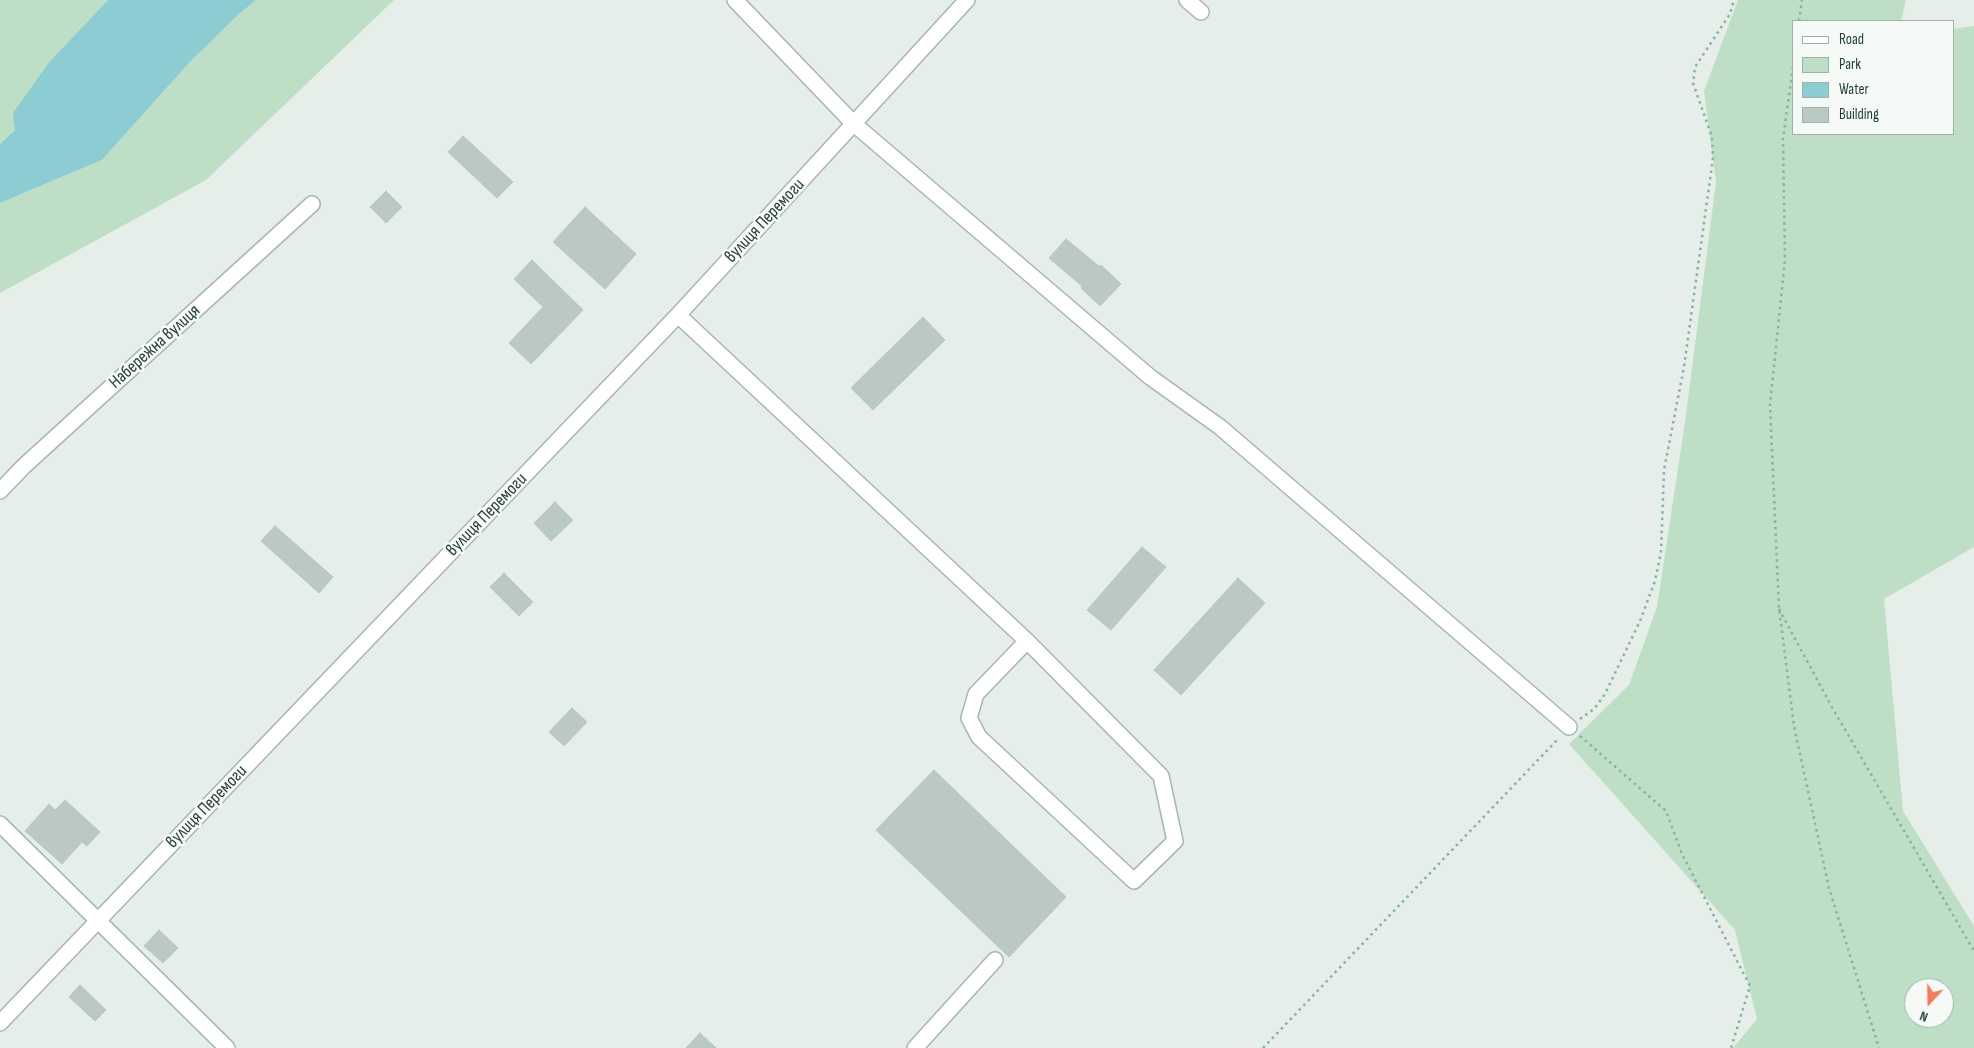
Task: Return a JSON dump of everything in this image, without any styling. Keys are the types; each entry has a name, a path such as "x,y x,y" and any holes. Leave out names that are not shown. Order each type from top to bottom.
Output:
{"street":[{"path":"735,0 854,124 1150,377 1220,427 1569,727"},
{"name":"вулиця Перемоги","path":"0,1023 678,315 967,0"},
{"path":"1187,0 1201,12"},
{"name":"Набережна вулиця","path":"0,491 24,466 312,204"},
{"path":"678,315 1027,641 1161,776 1176,841 1134,881 979,737 969,718 976,694 1027,641"},
{"path":"0,824 227,1048"},
{"path":"915,1048 994,960"}],"path":[{"path":"1263,1048 1569,727 1594,709 1605,694 1640,622 1655,581 1660,552 1664,470 1684,367 1713,158 1712,137 1693,83 1695,67 1730,14 1734,0"},
{"path":"1799,20 1802,0"},
{"path":"1792,74 1783,139 1785,260 1770,405 1778,608 1794,726 1830,888 1879,1048"},
{"path":"1778,608 1838,718 1974,951"},
{"path":"1569,727 1666,811 1682,854 1750,986 1732,1048"}],"green space":[{"path":"0,0 108,0 50,61 15,130 0,144"},
{"path":"256,0 394,0 206,180 0,293 0,203 102,160 189,63"},
{"path":"1738,0 1906,0 1901,20 1792,20 1792,135 1954,135 1954,29 1974,26 1974,547 1884,599 1903,811 1974,926 1974,1048 1733,1048 1757,1019 1735,930 1569,744 1629,685 1657,607 1685,422 1716,182 1704,91"}],"water":[{"path":"108,0 256,0 189,63 102,160 0,203 0,144 15,130 13,113 50,61"}],"building":[{"path":"463,136 513,182 497,198 448,152"},
{"path":"386,191 402,207 386,223 370,207"},
{"path":"585,207 636,254 605,289 553,242"},
{"path":"1066,239 1100,267 1101,265 1121,284 1100,306 1081,288 1082,286 1049,258"},
{"path":"532,260 583,310 531,364 509,343 543,307 514,279"},
{"path":"923,317 945,340 873,410 851,388"},
{"path":"555,502 573,520 551,541 534,523"},
{"path":"275,526 333,577 319,593 261,541"},
{"path":"1142,547 1166,567 1111,630 1087,610"},
{"path":"504,573 533,602 519,616 490,587"},
{"path":"1238,578 1265,603 1181,695 1154,670"},
{"path":"572,708 587,722 564,746 549,732"},
{"path":"934,770 1066,897 1009,957 876,830"},
{"path":"65,800 100,832 87,846 82,842 62,864 25,831 49,804 55,810"},
{"path":"159,930 178,948 163,963 144,946"},
{"path":"80,985 106,1010 95,1021 69,997"},
{"path":"700,1033 716,1048 686,1048"}]}
